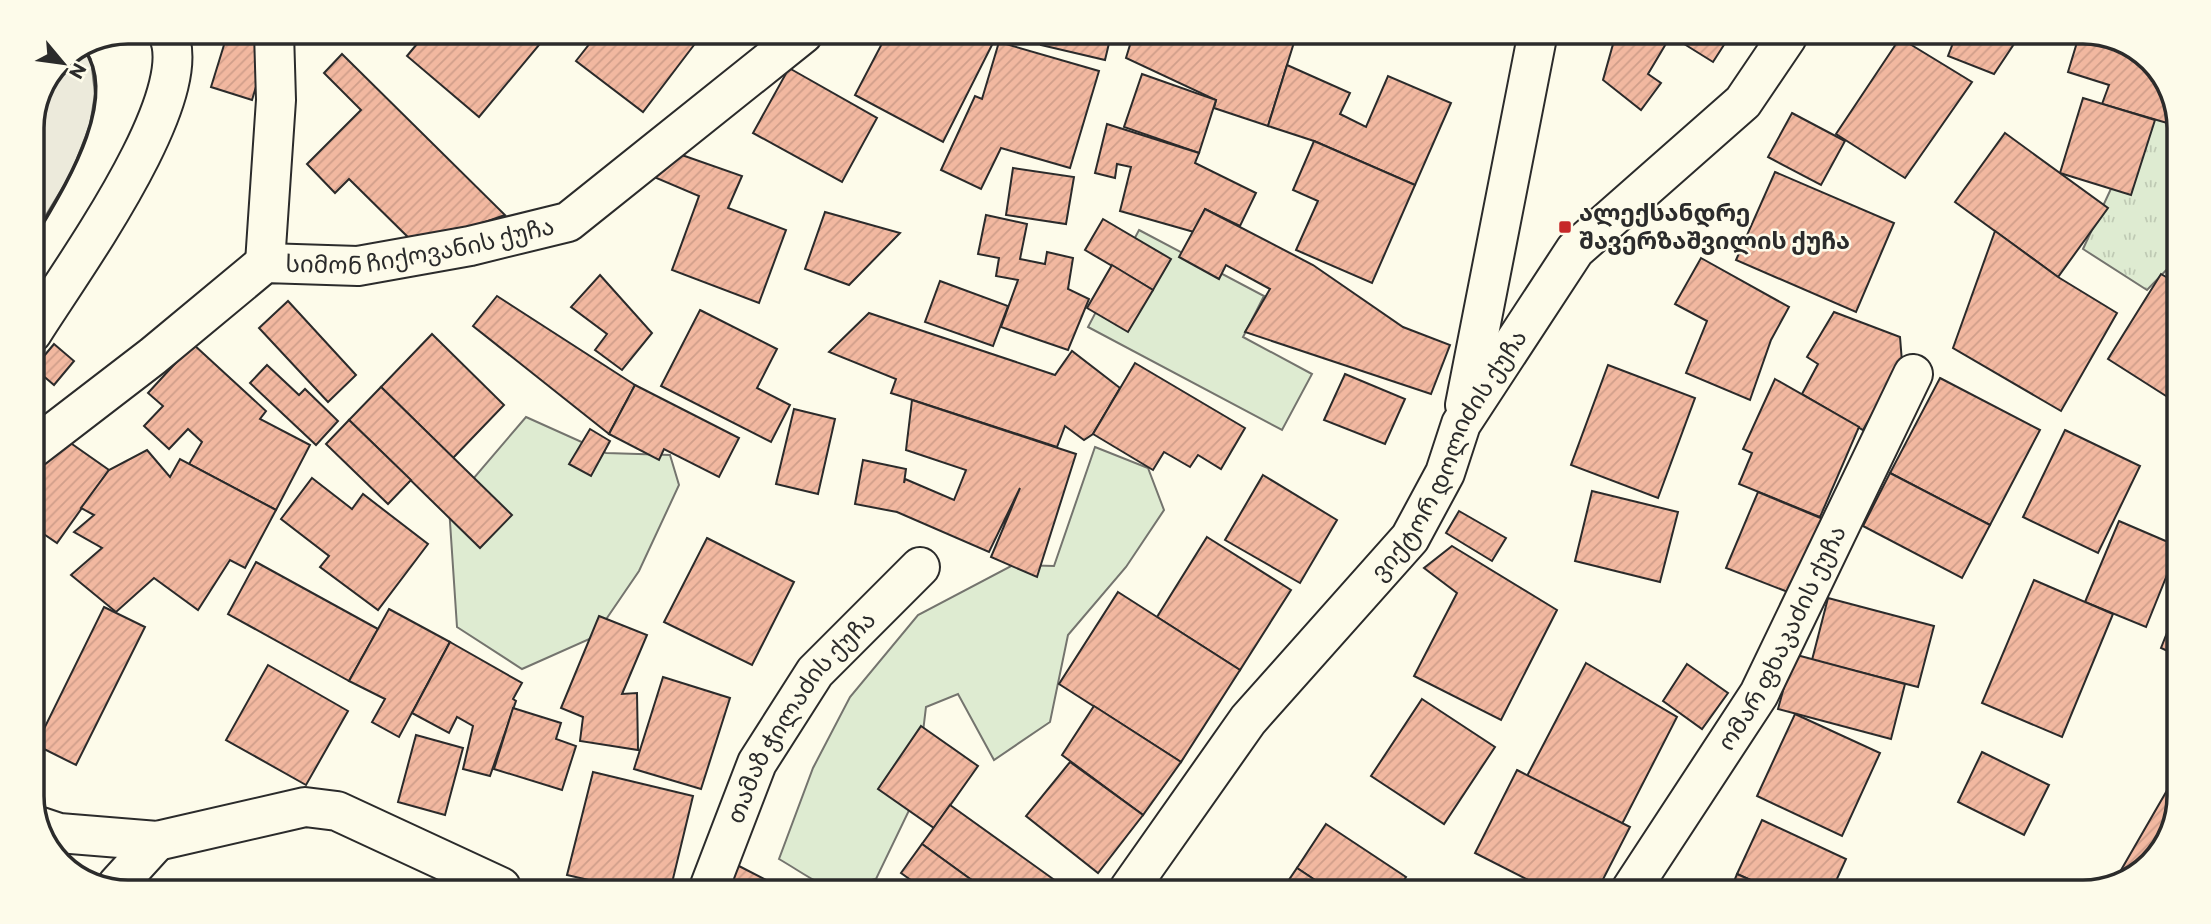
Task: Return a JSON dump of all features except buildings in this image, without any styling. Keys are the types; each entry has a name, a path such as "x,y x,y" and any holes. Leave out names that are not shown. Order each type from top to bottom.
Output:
{"street":[{"path":"44,314 143,156 172,73 168,44"},
{"name":"სიმონ ჩიქოვანის ქუჩა","path":"265,263 276,100 274,44"},
{"name":"სიმონ ჩიქოვანის ქუჩა","path":"44,440 153,356 265,263 358,266 470,246 568,222 790,44"},
{"path":"1461,424 1537,44"},
{"name":"ვიქტორ დოლიძის ქუჩა","path":"1135,880 1248,720 1410,538 1445,473 1461,424 1575,250 1742,102 1782,44"},
{"name":"ომარ ფხაკაძის ქუჩა","path":"1637,880 1759,694 1913,374"},
{"name":"თამაზ ჭილაძის ქუჩა","path":"712,880 757,764 815,672 920,567"},
{"path":"51,830 156,841 305,807 337,811 486,880"},
{"path":"122,880 156,841"}],"green space":[{"path":"2155,84 2163,101 2167,122 2167,269 2147,290 2083,249 2143,120"},
{"path":"1139,230 1264,296 1243,337 1312,374 1282,430 1088,327"},
{"path":"526,417 606,453 670,455 679,485 639,571 594,637 522,669 457,627 449,507"},
{"path":"1095,447 1148,468 1164,510 1126,567 1068,635 1050,722 994,760 958,694 926,707 915,798 876,879 814,880 779,859 813,768 850,697 918,615 1013,565 1054,566"}],"shaded area":[{"path":"88,54 91,59 95,94 90,125 71,174 44,218 44,122 47,106 52,90 61,76"}],"wall":[{"path":"44,221 70,174 91,121 96,95 94,71 87,55"}],"place":[{"name":"ალექსანდრე შავერზაშვილის ქუჩა","path":"1565,227"}]}
